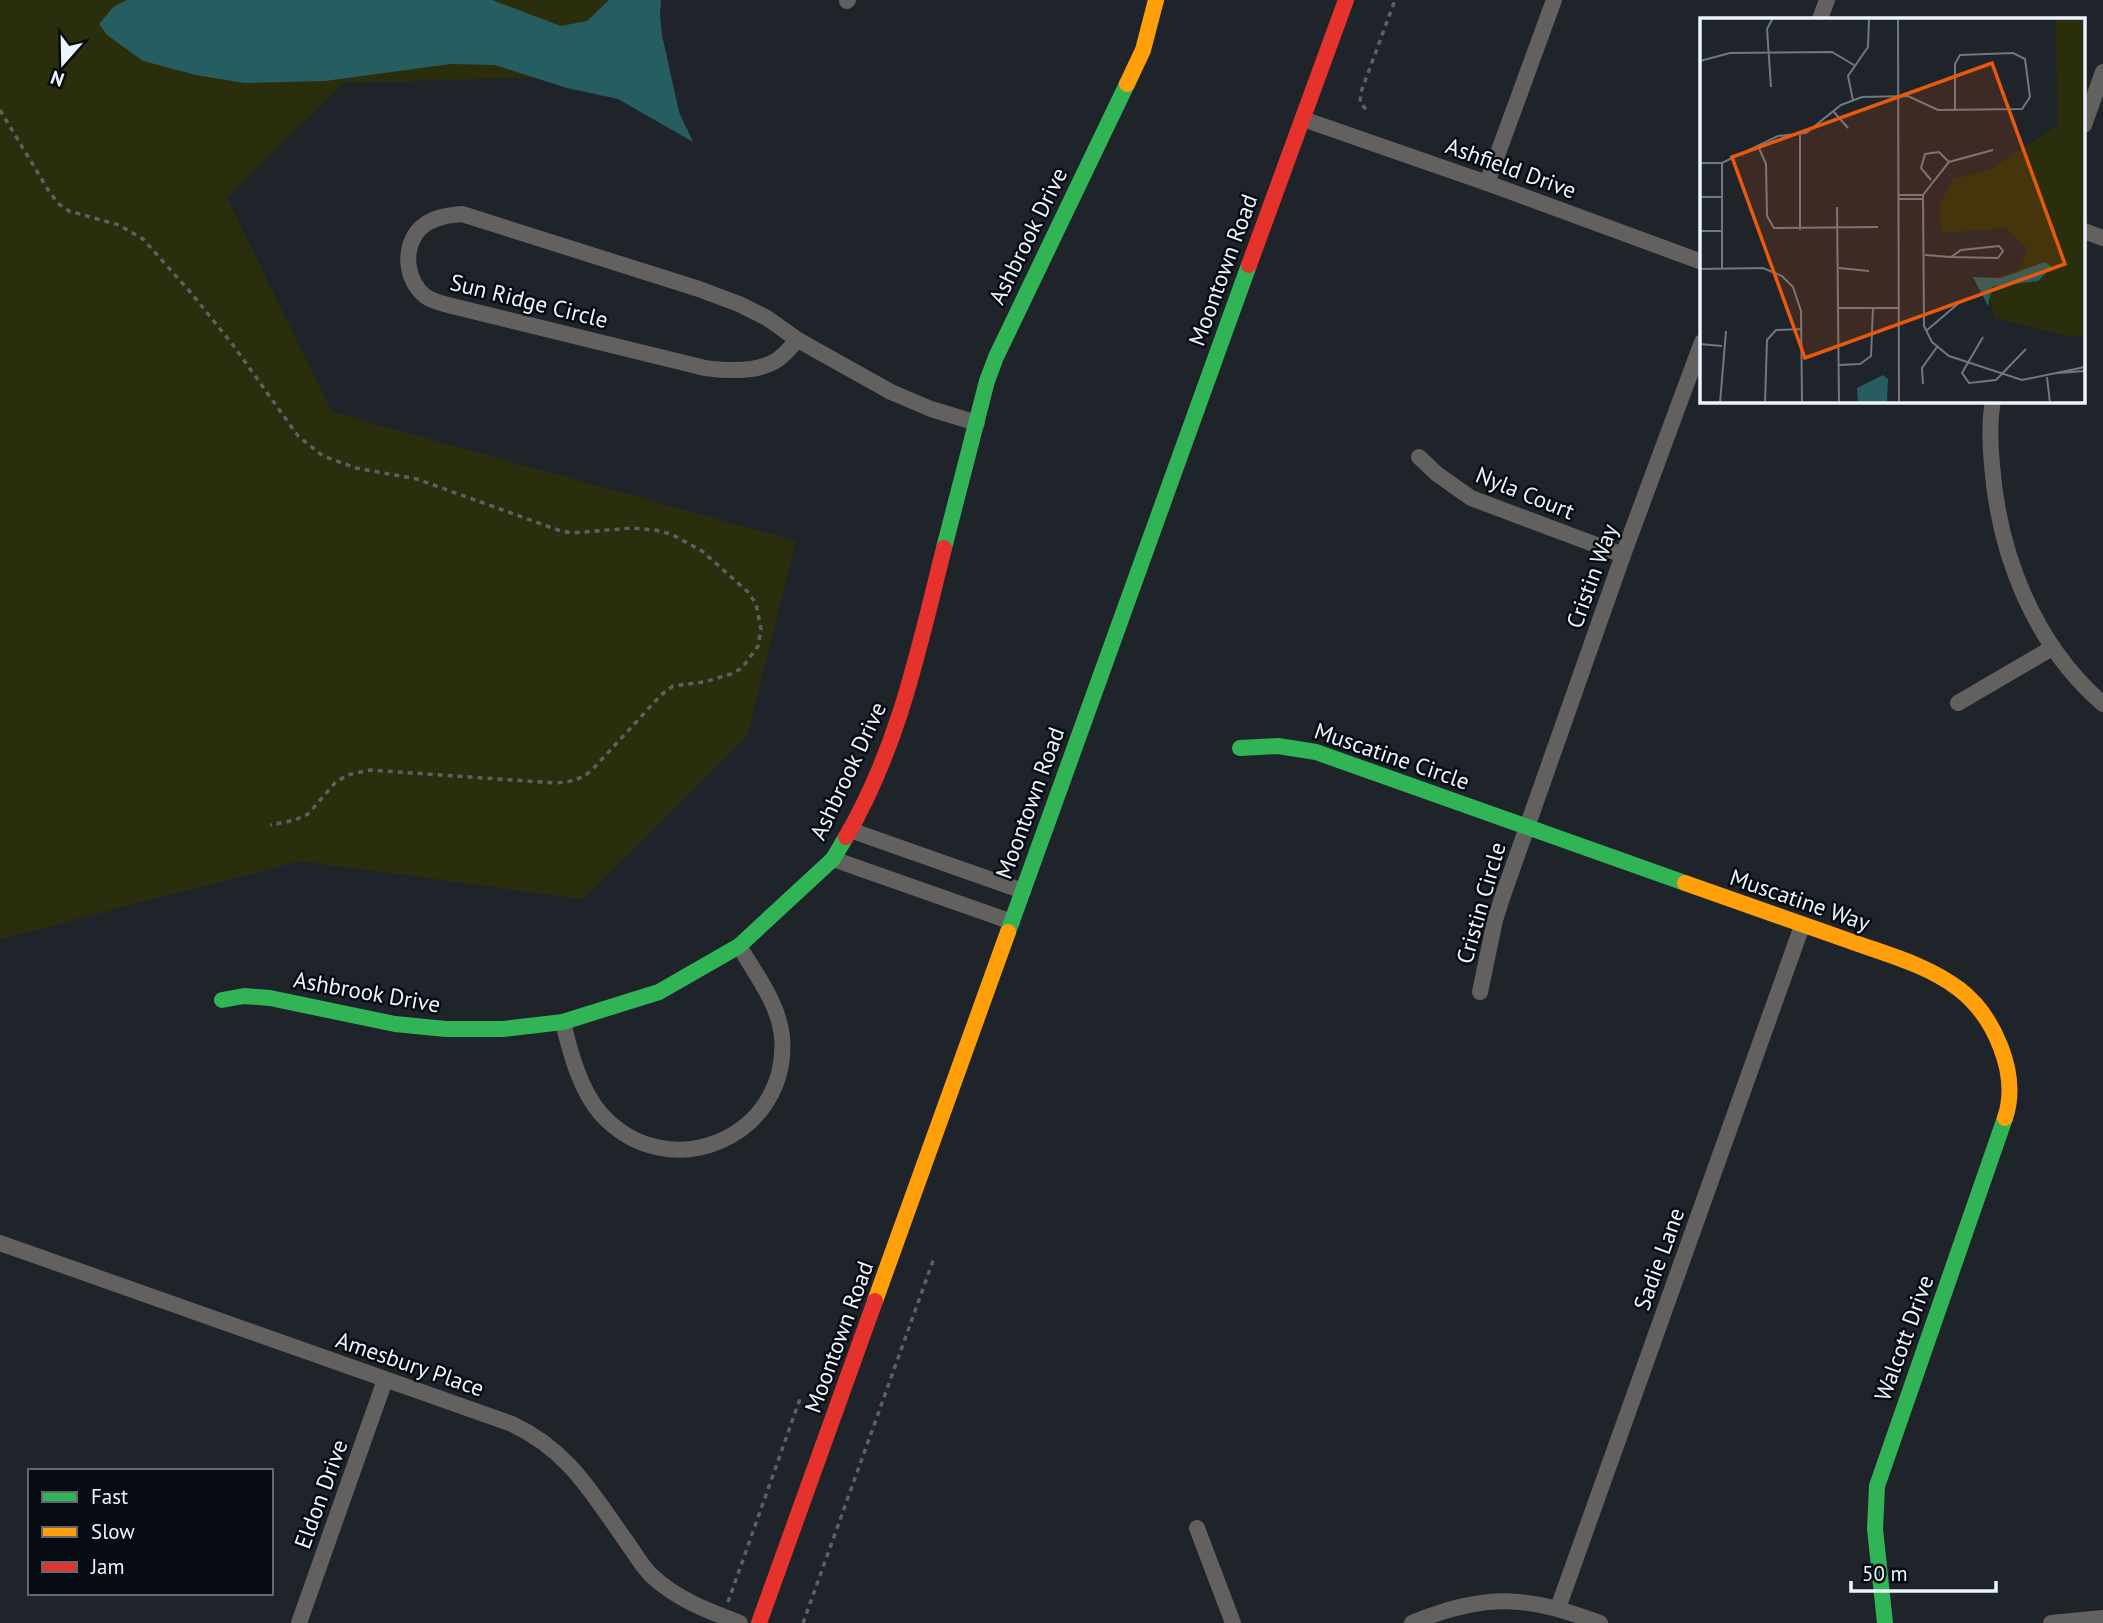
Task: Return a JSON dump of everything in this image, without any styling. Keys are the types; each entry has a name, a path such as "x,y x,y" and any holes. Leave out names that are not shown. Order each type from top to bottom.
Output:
{"street":[{"name":"Ashbrook Drive","path":"222,1000 244,996 270,998 395,1024 446,1030 503,1029 563,1021 659,992 739,946 833,859 887,753 903,710 996,357 1143,50 1156,0"},
{"name":"Moontown Road","path":"759,1623 1346,0"},
{"path":"1487,183 1554,0"},
{"path":"1820,18 1827,0"},
{"path":"2086,119 2103,72"},
{"name":"Ashfield Drive","path":"1303,119 1700,261"},
{"name":"Sun Ridge Circle","path":"798,340 777,360 761,367 730,371 705,368 444,304 426,297 415,285 408,271 410,249 418,231 431,221 446,215 462,214 699,289 767,318 798,340 891,392 931,409 977,423"},
{"path":"2086,232 2103,238"},
{"name":"Cristin Way","path":"1527,827 1700,347"},
{"path":"1993,402 1990,445 1994,496 2004,542 2016,578 2052,648 2103,705"},
{"name":"Nyla Court","path":"1419,457 1437,474 1471,498 1623,555"},
{"path":"1958,703 2052,648"},
{"name":"Muscatine Circle","path":"1240,748 1261,744 1297,747 1527,827"},
{"name":"Muscatine Way","path":"1527,827 1919,966 1951,981 1970,997 1990,1024 2005,1056 2009,1074"},
{"name":"Cristin Circle","path":"1480,992 1495,920 1527,827"},
{"path":"850,830 1023,891"},
{"path":"833,859 1012,922"},
{"name":"Sadie Lane","path":"1558,1608 1802,926"},
{"path":"563,1021 589,1097 614,1126 629,1136 661,1148 679,1151 718,1144 750,1123 762,1109 773,1091 782,1054 782,1035 775,1009 739,946"},
{"name":"Walcott Drive","path":"1885,1623 1875,1529 1878,1486 1883,1464 2002,1133 2010,1094 2009,1074"},
{"name":"Amesbury Place","path":"0,1243 535,1434 571,1465 650,1574 679,1597 740,1623"},
{"name":"Eldon Drive","path":"299,1623 385,1380"},
{"path":"1196,1528 1233,1623"},
{"path":"1412,1623 1446,1609 1482,1602 1535,1603 1600,1623"},
{"path":"2051,1623 2103,1618"}],"path":[{"path":"1366,109 1360,103 1361,92 1395,0"},
{"path":"0,110 59,204 69,211 119,225 143,239 233,345 298,436 323,456 339,464 417,479 558,530 585,533 632,528 671,534 702,551 748,592 756,604 761,629 758,646 742,668 720,678 673,686 661,695 582,778 555,783 370,770 347,775 335,783 308,814 295,820 270,825"},
{"path":"803,1623 934,1258"},
{"path":"723,1617 801,1396"}],"green space":[{"path":"0,0 624,0 618,75 343,83 227,198 332,412 796,541 747,736 583,899 300,861 0,939"}],"water":[{"path":"127,0 492,0 561,26 587,21 609,0 661,0 662,35 679,112 693,142 618,99 567,88 495,65 451,64 325,81 244,83 196,75 143,61 107,35 99,24 113,7"}],"traffic: fast":[{"path":"944,548 987,381 996,357 1127,84"},
{"path":"1008,932 1249,265"},
{"path":"1240,748 1278,746 1316,752 1685,883"},
{"path":"222,1000 244,996 270,998 395,1024 446,1029 503,1029 563,1022 659,992 739,946 833,859 846,837"},
{"path":"1885,1623 1875,1529 1877,1486 2005,1118"}],"traffic: slow":[{"path":"1127,84 1143,50 1156,0"},
{"path":"1685,883 1905,960 1959,989 1983,1014 2001,1047 2009,1083 2005,1118"},
{"path":"875,1301 1008,932"}],"traffic: jam":[{"path":"1249,265 1346,0"},
{"path":"846,837 864,803 894,732 906,696 944,548"},
{"path":"759,1623 875,1301"}]}
